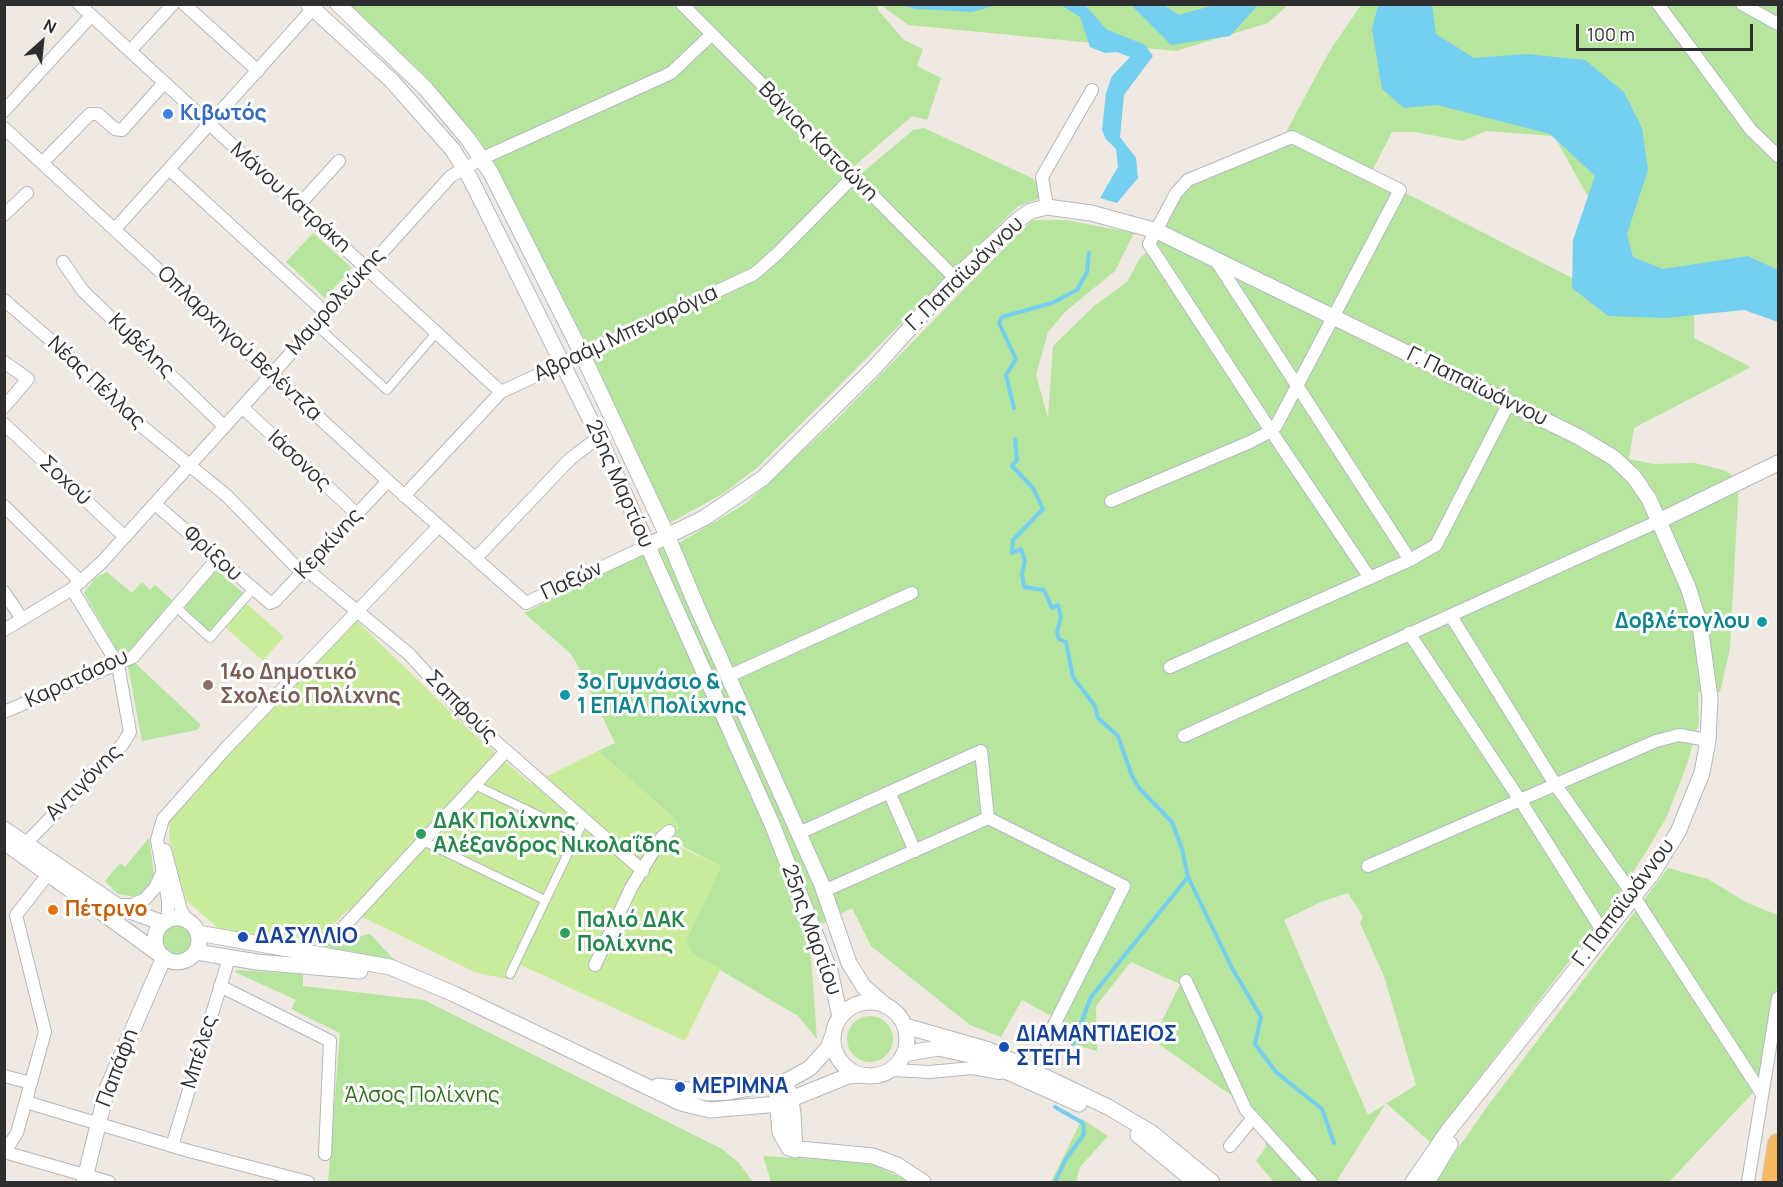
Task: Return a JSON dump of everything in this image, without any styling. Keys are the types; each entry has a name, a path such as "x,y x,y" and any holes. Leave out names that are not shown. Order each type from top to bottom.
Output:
{"highway":[{"path":"1772,1182 1779,1144"}],"street":[{"name":"Μάνου Κατράκη","path":"79,4 501,392"},
{"path":"130,51 173,4"},
{"path":"184,4 258,71"},
{"name":"25ης Μαρτίου","path":"338,4 426,89 483,158 583,356 667,535 824,891 855,975 885,1005"},
{"name":"Βάγιας Κατσώνη","path":"682,4 955,278"},
{"path":"1658,4 1751,130 1779,156"},
{"path":"1742,4 1779,24"},
{"path":"115,229 258,71 313,6"},
{"name":"25ης Μαρτίου","path":"313,6 391,80 465,167 599,436 772,824 830,971 840,1017"},
{"path":"4,111 91,16"},
{"name":"Μαυρολεύκης","path":"4,630 76,586 125,537 448,178 483,158 671,73 711,35"},
{"path":"42,163 90,114 98,114 115,129 122,130 164,83"},
{"path":"1047,207 1042,177 1092,90"},
{"name":"Οπλαρχηγού Βελέντζα","path":"4,128 388,482 476,558"},
{"path":"1111,501 1271,431 1282,418 1400,190 1292,136 1188,180 1176,193 1149,243 1271,431 1370,579"},
{"path":"298,206 339,161"},
{"path":"169,169 326,313"},
{"name":"Αβραάμ Μπεναρόγια","path":"404,496 501,392 583,356 754,274 777,255 853,177"},
{"path":"4,215 27,193"},
{"name":"Γ. Παπαϊωάννου","path":"647,546 704,518 763,478 874,368 955,278 1019,219 1031,211 1047,207 1091,213 1157,231 1335,316 1607,452 1638,483 1659,521 1688,587 1700,625 1709,680 1708,740 1700,780 1678,832 1653,872 1603,932 1413,1182"},
{"path":"1215,259 1410,560"},
{"name":"Κυβέλης","path":"63,262 83,291 224,426"},
{"name":"Νέας Πέλλας","path":"4,300 61,349 138,423 247,514 304,571"},
{"path":"316,325 387,390 436,332"},
{"path":"4,362 28,379 4,407"},
{"path":"1170,667 1370,579 1436,545 1509,403"},
{"name":"Ιάσoνος","path":"242,407 357,514"},
{"name":"Σοχού","path":"4,424 125,537"},
{"path":"476,558 570,459 599,436"},
{"path":"1184,736 1659,521 1779,463"},
{"name":"Κερκίνης","path":"269,603 275,601 388,482"},
{"name":"Φρίξου","path":"155,504 269,603"},
{"name":"Αντιγόνης","path":"4,506 59,557 118,665 129,719 129,735 27,842"},
{"path":"163,957 157,948 155,939 165,921 168,900 157,840 163,819 227,747 356,612 368,603 438,527"},
{"name":"Παξών","path":"476,558 526,603 647,546"},
{"name":"Καρατάσου","path":"4,712 133,657 218,559"},
{"name":"Σαπφούς","path":"304,571 409,654 453,703 643,871"},
{"path":"176,607 210,638 252,590"},
{"path":"4,592 22,619"},
{"path":"729,676 912,593"},
{"path":"1450,616 1556,784 1633,895 1762,1094"},
{"path":"1409,633 1520,800 1603,932"},
{"path":"1368,866 1665,738 1686,736 1708,740"},
{"path":"339,932 506,751"},
{"path":"799,833 981,751 987,818"},
{"path":"475,785 577,834"},
{"path":"889,792 915,851"},
{"path":"824,891 987,818"},
{"path":"987,818 1124,886 1046,1041"},
{"path":"4,842 163,957 180,962 189,959 200,944 198,933 181,910 163,844 163,819"},
{"path":"510,974 584,820"},
{"path":"4,829 27,842 114,904 137,915 165,921 187,920"},
{"path":"595,965 631,888 662,837 669,831"},
{"path":"423,841 545,900"},
{"path":"49,873 16,915 45,1028 16,1136 5,1152 85,1179 109,1182"},
{"path":"114,904 129,905 143,901 152,892 162,873"},
{"path":"198,933 390,967 454,994 681,1103 710,1110 785,1102 839,1080 861,1075"},
{"path":"196,952 229,958 413,978"},
{"name":"Παπάφη","path":"85,1179 107,1089 163,957"},
{"name":"Μπέλες","path":"172,1146 229,958"},
{"path":"1186,981 1252,1119 1311,1182"},
{"path":"220,986 330,1041 325,1154"},
{"path":"1748,1182 1779,998"},
{"path":"629,1079 672,1089 710,1093 781,1083 815,1063 833,1035 840,1017 849,1008 860,1003 873,1002 885,1005 901,1017 905,1026 907,1045 904,1054 891,1070"},
{"path":"905,1026 989,1050 1108,1107 1152,1133 1212,1182"},
{"path":"833,1035 837,1056 851,1071 861,1075 871,1076 891,1070 930,1072 972,1068 1029,1080"},
{"path":"904,1054 928,1048 950,1050 989,1062 1131,1131 1196,1182"},
{"path":"4,1076 31,1083"},
{"path":"781,1083 795,1150 847,1152 873,1156 897,1165 923,1182"},
{"path":"26,1102 172,1146 308,1182"},
{"path":"1427,1182 1470,1105"},
{"path":"1230,1146 1252,1119"}],"green space":[{"path":"350,5 680,5 849,184 913,130 924,128 1032,178 1036,182 1040,198 1017,207 758,467 724,493 668,524 594,359 493,161 477,137 421,72"},
{"path":"688,5 878,5 878,10 904,40 923,49 917,66 941,78 927,120 912,116 852,168"},
{"path":"881,5 1288,5 1268,23 1176,51 908,25"},
{"path":"1361,5 1778,5 1778,303 1694,294 1694,338 1751,367 1634,428 1629,459 1654,464 1695,463 1726,471 1739,480 1730,648 1720,692 1698,692 1699,723 1687,764 1667,816 1608,911 1430,1142 1386,1103 1416,1085 1384,976 1360,923 1363,917 1348,893 1321,902 1284,920 1368,1115 1385,1104 1336,1182 1274,1182 1256,1161 1266,1147 1264,1125 1255,1112 1153,1040 1180,984 1131,962 1096,1006 1097,1051 1073,1044 1068,1025 1022,1000 1001,1037 970,1025 871,946 852,908 809,931 817,1039 798,1016 693,954 686,941 721,866 668,839 675,819 598,751 615,743 576,662 570,653 524,613 645,553 677,544 745,504 836,420 1032,220 1066,220 1134,233 1115,271 1066,311 1048,332 1036,375 1048,418 1053,346 1094,306 1127,282 1140,258 1158,242 1188,180 1285,134 1329,52","holes":["1486,131 1554,136 1591,202 1586,285 1370,175 1392,132 1415,132 1463,141"]},
{"path":"313,233 352,268 325,298 286,262"},
{"path":"217,570 244,594 209,634 186,612 186,605"},
{"path":"107,572 132,593 142,582 150,590 155,585 173,601 124,657 119,654 84,593 95,578"},
{"path":"246,603 284,637 263,661 225,627"},
{"name":"ΔΑΚ Πολίχνης Αλέξανδρος Νικολαΐδης","path":"354,618 470,731 531,784 598,751 675,819 679,828 668,839 673,844 721,866 686,941 693,954 721,968 685,1041 521,965 513,980 477,973 348,910 317,940 295,944 219,929 186,900 169,839 170,821 189,795"},
{"path":"134,662 201,725 197,730 142,741 128,666"},
{"path":"149,838 154,874 147,892 135,897 118,894 105,881 120,863 125,867"},
{"path":"1668,868 1708,879 1747,903 1778,915 1778,982 1770,1018 1765,1080 1669,1182 1434,1182 1490,1103"},
{"path":"177,923 189,928 194,940 189,952 177,957 165,952 160,940 165,928"},
{"path":"370,934 397,963 323,946 338,941"},
{"name":"Άλσος Πολίχνης","path":"237,970 303,974 303,986 424,1000 722,1149 738,1162 753,1182 328,1182 340,1033 291,1009 296,1000 235,972"},
{"path":"870,1016 886,1023 893,1039 886,1055 870,1062 854,1055 847,1039 854,1023"},
{"path":"1082,1119 1108,1136 1080,1167 1076,1182 1051,1182"},
{"path":"763,1156 867,1162 911,1182 771,1182"}],"water":[{"path":"900,5 997,5 972,12 916,9"},
{"path":"1061,5 1085,5 1106,29 1145,45 1153,56 1124,95 1120,137 1136,158 1138,178 1117,203 1100,198 1118,167 1116,149 1106,139 1102,130 1106,93 1112,76 1130,57 1117,52 1105,53 1090,47 1080,17"},
{"path":"1131,5 1164,5 1179,15 1214,5 1258,5 1230,36 1171,45"},
{"path":"1378,5 1432,5 1436,34 1474,58 1526,54 1585,60 1624,92 1642,128 1648,170 1627,234 1633,257 1663,269 1748,256 1778,270 1778,322 1744,310 1666,318 1608,316 1572,288 1573,240 1595,176 1550,134 1437,105 1404,108 1382,89 1372,29"}],"waterway":[{"path":"1014,408 1006,375 1016,359 999,323 1002,317 1052,303 1077,290 1087,272 1089,253"},
{"path":"1015,439 1017,460 1012,466 1033,488 1043,509 1013,540 1012,553 1021,549 1025,561 1022,573 1024,587 1044,590 1052,608 1058,605 1061,617 1057,632 1059,639 1066,642 1073,677 1095,706 1098,718 1118,736 1132,776 1140,789 1172,822 1182,849 1188,877 1232,968 1261,1017 1255,1044 1276,1072 1322,1109 1334,1143"},
{"path":"1073,1044 1091,997 1188,877"},
{"path":"1055,1107 1083,1123 1084,1134 1066,1159 1055,1182"}],"place":[{"name":"Κιβωτός","path":"168,114"},
{"name":"Δοβλέτογλου","path":"1762,622"},
{"name":"14ο Δημοτικό Σχολείο Πολίχνης","path":"208,685"},
{"name":"3ο Γυμνάσιο & 1 ΕΠΑΛ Πολίχνης","path":"565,695"},
{"name":"ΔΑΚ Πολίχνης Αλέξανδρος Νικολαΐδης","path":"421,834"},
{"name":"Πέτρινο","path":"53,910"},
{"name":"Παλιό ΔΑΚ Πολίχνης","path":"565,933"},
{"name":"ΔΑΣΥΛΛΙΟ","path":"243,937"},
{"name":"ΔΙΑΜΑΝΤΙΔΕΙΟΣ ΣΤΕΓΗ","path":"1004,1047"},
{"name":"ΜΕΡΙΜΝΑ","path":"680,1087"}]}
